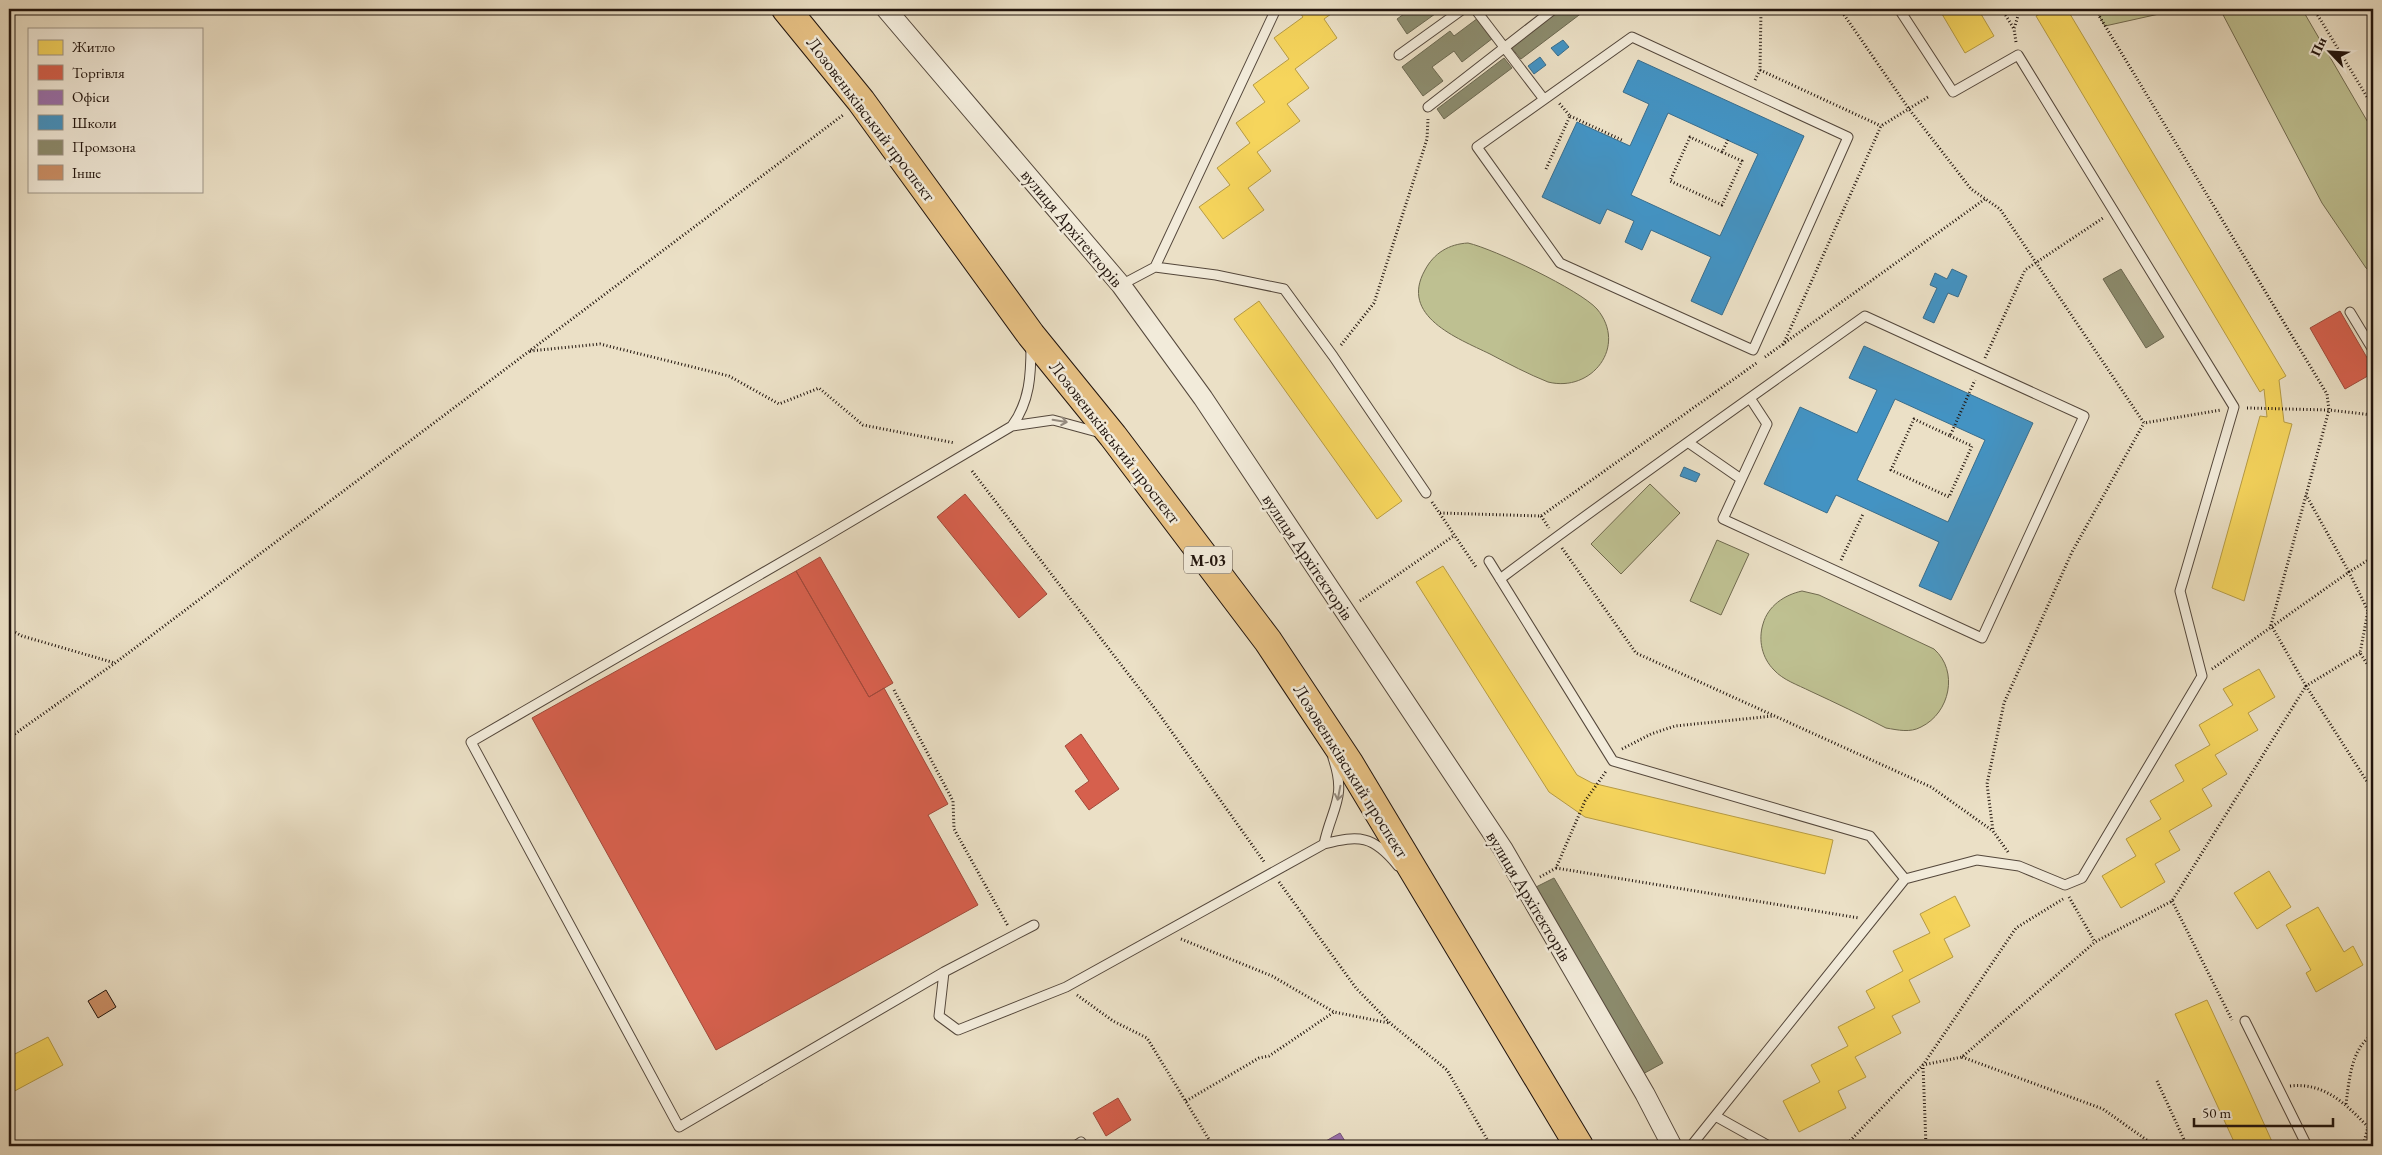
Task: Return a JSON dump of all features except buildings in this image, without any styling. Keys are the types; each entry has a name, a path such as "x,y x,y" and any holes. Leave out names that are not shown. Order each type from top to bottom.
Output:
{"highway":[{"name":"Лозовеньківський проспект","path":"786,9 861,101 1031,335 1113,436 1268,641 1345,756 1579,1146"}],"street":[{"name":"вулиця Архітекторів","path":"886,9 1121,285 1202,398 1503,849 1645,1094 1672,1146"}],"lane":[{"path":"1155,267 1276,9"},
{"path":"1398,55 1463,9"},
{"path":"1475,9 1547,95"},
{"path":"1428,107 1554,9"},
{"path":"1691,1146 1717,1117 1905,879 1977,860 2019,866 2065,885 2082,878 2202,676 2180,591 2234,408 2112,212 2018,55 1953,92 1899,9"},
{"path":"1632,37 1848,138 1752,350 1560,263 1477,147 1547,95 1632,37"},
{"path":"1121,285 1155,267 1216,275 1284,289 1333,356 1426,493"},
{"path":"2350,312 2373,350"},
{"path":"1500,579 1555,538 1689,443 1750,398 1865,316 2084,416 1982,638 1723,519 1767,424 1750,398"},
{"path":"1012,426 1025,406 1029,391 1031,335"},
{"path":"1034,924 944,972 679,1127 471,742 1012,426 1053,420 1113,436"},
{"path":"1689,443 1741,479"},
{"path":"1489,561 1614,761 1870,836 1905,879"},
{"path":"1268,641 1278,675"},
{"path":"1324,844 1328,826 1335,812 1341,783 1334,759 1328,751"},
{"path":"944,972 939,1016 958,1030 1066,987 1324,844 1352,837 1369,840 1396,864 1401,871"},
{"path":"1416,895 1442,934 1456,941"},
{"path":"2245,1021 2307,1146"},
{"path":"1717,1117 1768,1146"},
{"path":"1075,1146 1081,1142 1084,1146"}],"path":[{"path":"1750,91 1760,70 1761,9"},
{"path":"1840,9 1909,109 1971,189 2000,210 2144,423"},
{"path":"2002,9 2014,29 2020,9"},
{"path":"2095,9 2327,394 2329,410 2271,625 2306,686 2373,791"},
{"path":"2314,9 2373,108"},
{"path":"1760,70 1881,126"},
{"path":"1547,95 1570,116 1624,141"},
{"path":"1783,345 1881,126 1928,97"},
{"path":"9,738 115,663 861,101"},
{"path":"1333,356 1374,303 1427,139 1428,107"},
{"path":"1546,169 1570,116"},
{"path":"1690,137 1722,152 1742,161 1722,204 1670,181 1690,137"},
{"path":"1722,152 1728,140"},
{"path":"1440,513 1541,516 1985,199"},
{"path":"1950,436 2025,270 2034,262 2112,212"},
{"path":"530,351 600,344 729,376 779,404 819,388 863,426 952,444 961,442"},
{"path":"2144,423 2234,408 2329,410 2373,415"},
{"path":"1914,419 1950,436 1972,446 1949,497 1891,470 1914,419"},
{"path":"1993,831 1987,784 2004,703 2072,552 2144,423"},
{"path":"972,471 1159,714 1356,988 1390,1023 1447,1070 1491,1146"},
{"path":"1426,493 1477,568 1489,561"},
{"path":"2306,495 2349,572 2368,611 2360,653 2373,673"},
{"path":"1836,571 1863,514"},
{"path":"1541,516 1636,653 1931,787 1993,831 2019,866"},
{"path":"1345,612 1455,535"},
{"path":"2202,676 2271,625 2373,557"},
{"path":"9,629 22,636 115,663"},
{"path":"1923,1065 1962,1057 2095,942 2172,901 2306,686 2360,653"},
{"path":"894,690 953,801 954,829 1010,929"},
{"path":"1524,886 1556,868 1585,800 1622,750 1651,734 1675,726 1775,716"},
{"path":"1556,868 1872,920"},
{"path":"2065,885 2068,896 2095,942"},
{"path":"1845,1146 1923,1065 2016,928 2068,896"},
{"path":"2172,901 2236,1026 2245,1021"},
{"path":"1164,932 1272,976 1334,1012 1390,1023"},
{"path":"1066,987 1114,1021 1147,1038 1213,1146"},
{"path":"1186,1101 1259,1058 1269,1056 1334,1012"},
{"path":"2346,1104 2350,1075 2358,1052 2368,1038 2373,1035"},
{"path":"1962,1057 2103,1109 2154,1146"},
{"path":"1923,1065 1926,1146"},
{"path":"2157,1081 2187,1146"},
{"path":"2279,1087 2304,1085 2323,1090 2346,1104 2373,1130"},
{"path":"2363,1146 2368,1127"}],"green space":[{"path":"2095,9 2174,9 2105,26"},
{"path":"2220,9 2302,9 2373,131 2373,274 2366,268 2322,203"},
{"path":"1468,243 1497,253 1556,281 1588,301 1597,309 1606,323 1609,338 1607,351 1601,364 1579,380 1564,384 1548,382 1462,341 1435,323 1425,313 1420,300 1419,286 1425,270 1443,250 1455,245"},
{"path":"1650,484 1680,513 1621,574 1591,544"},
{"path":"1717,540 1749,554 1721,615 1690,601"},
{"path":"1802,591 1819,595 1934,649 1942,658 1947,668 1949,680 1944,702 1939,712 1931,721 1913,730 1886,728 1791,682 1774,670 1762,648 1761,636 1765,618 1783,598"}]}
